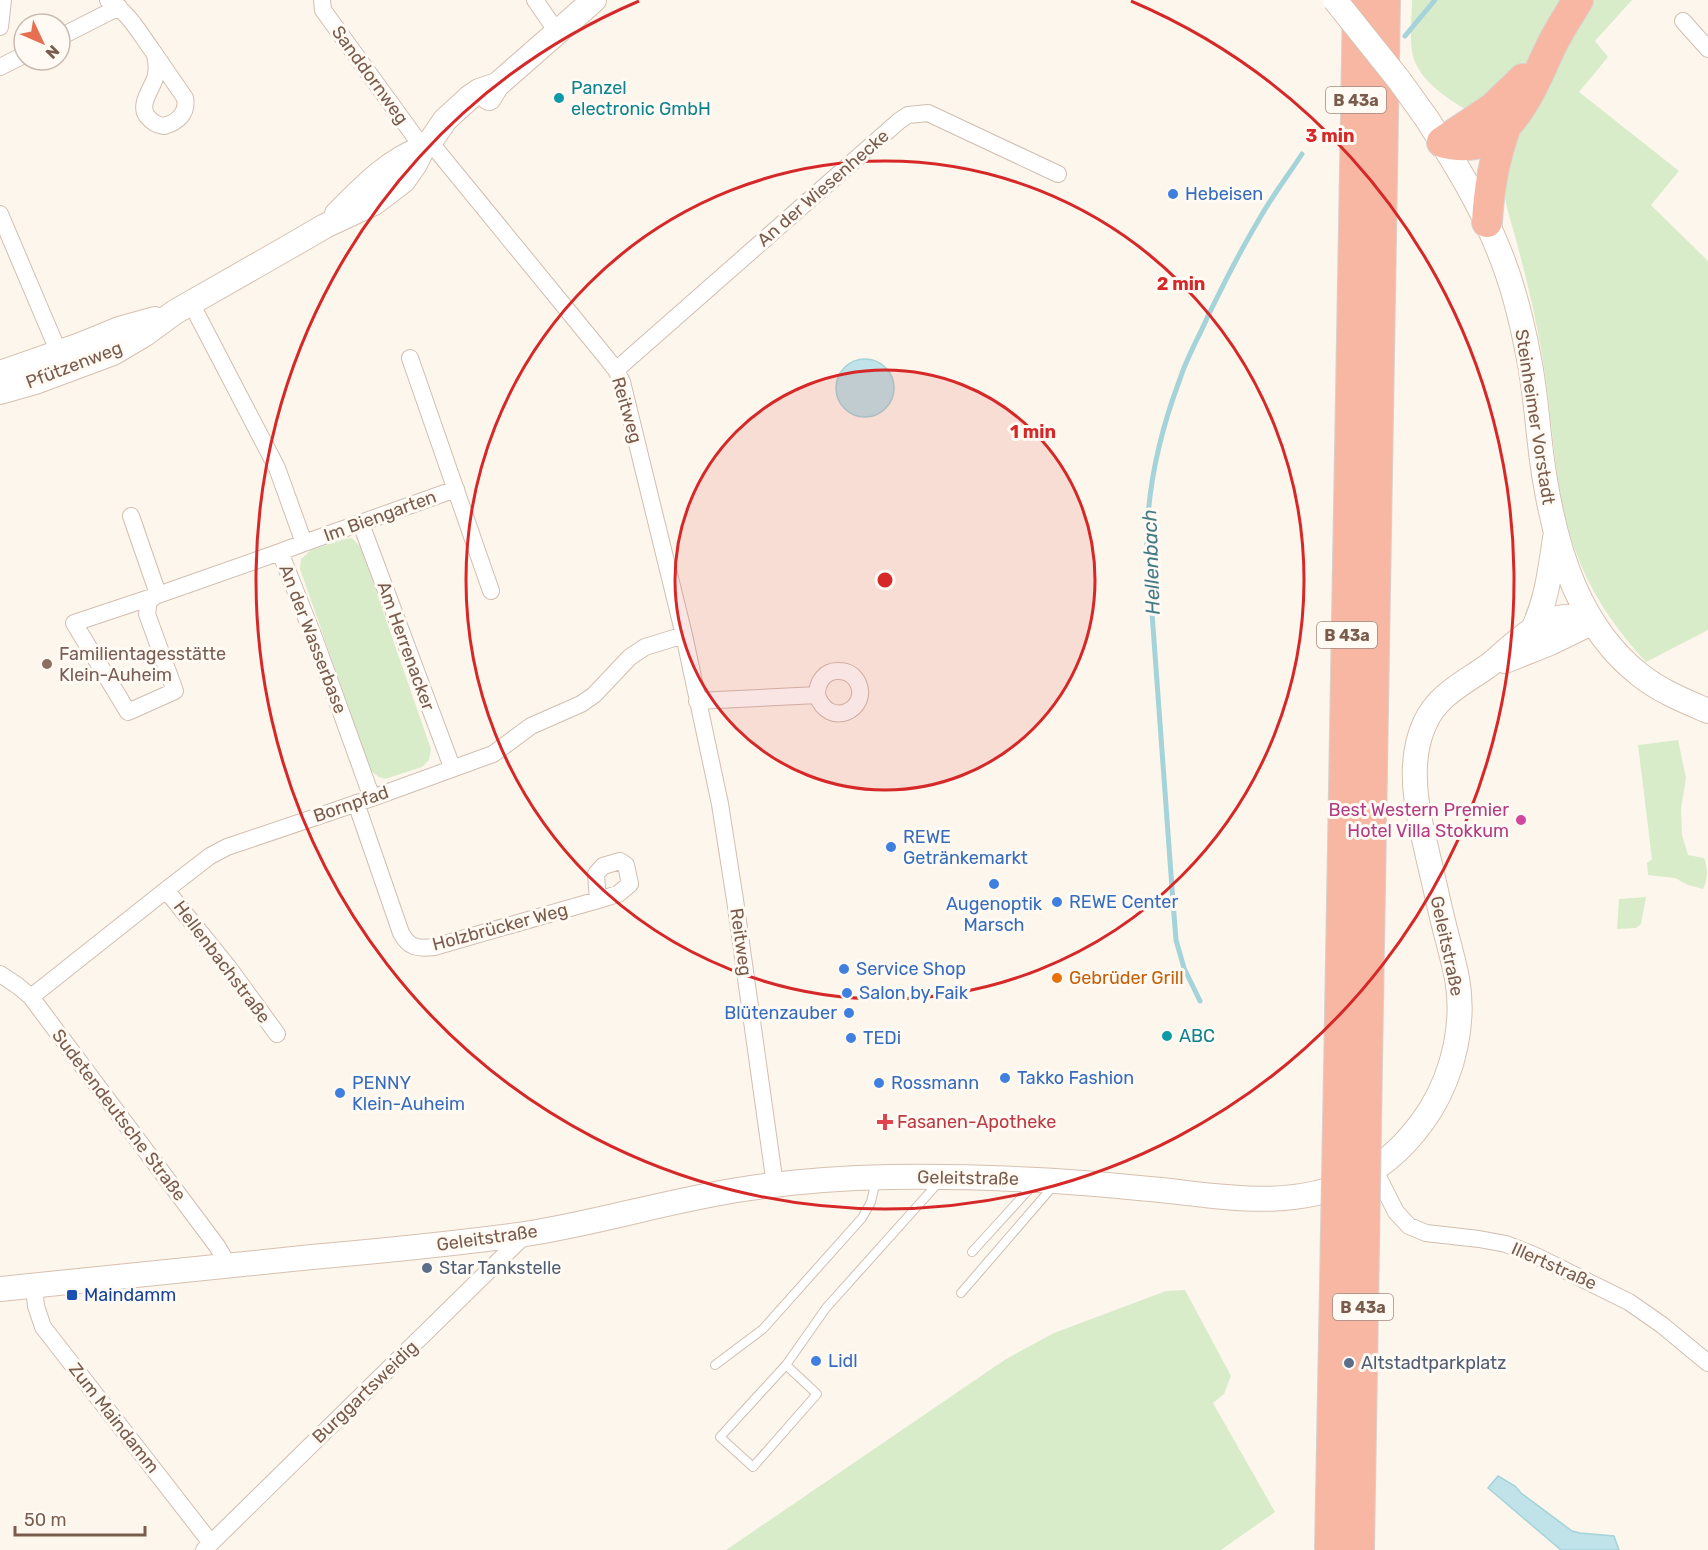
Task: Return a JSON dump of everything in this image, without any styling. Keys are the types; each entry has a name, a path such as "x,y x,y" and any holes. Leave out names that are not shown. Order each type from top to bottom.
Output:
{"highway":[{"name":"B 43a","path":"1358,0 1353,1067 1359,1550"},
{"name":"B 43a","path":"1330,1550 1353,1067 1385,0"},
{"path":"1435,130 1460,146 1471,145 1493,136 1506,126 1528,96 1549,50 1578,0"},
{"path":"1435,130 1480,119 1528,74 1549,50"},
{"path":"1487,222 1493,165 1506,126"}],"main road":[{"path":"427,145 458,129 487,102 497,85 594,0"},
{"name":"Steinheimer Vorstadt","path":"1335,0 1399,80 1435,130 1487,222 1498,248 1510,283 1529,360 1545,480 1555,533 1572,584 1593,622 1618,655 1640,675 1660,688 1708,711"},
{"name":"Pfützenweg","path":"0,392 35,382 63,361 119,328 183,308 325,226 374,203 403,181 427,145"},
{"name":"Pfützenweg","path":"0,373 63,361"},
{"path":"1532,631 1548,589 1555,533"},
{"name":"Geleitstraße","path":"0,1289 526,1234 695,1198 833,1178 943,1177 1047,1181 1236,1198 1284,1198 1334,1189 1374,1169 1408,1140 1428,1113 1445,1081 1453,1056 1459,1018 1458,985 1417,806 1414,774 1424,724 1436,705 1458,685 1548,621 1558,617 1579,617 1593,622"},
{"name":"Geleitstraße","path":"1485,668 1550,643 1593,622"}],"street":[{"path":"0,27 3,0"},
{"name":"Sanddornweg","path":"322,0 323,10 427,145"},
{"path":"535,0 557,32"},
{"path":"72,29 114,3 127,15 155,55"},
{"path":"1683,21 1708,49"},
{"name":"An der Wiesenhecke","path":"616,370 908,115 928,112 1058,174"},
{"name":"Reitweg","path":"427,145 616,370 622,382 684,635 720,804 775,1185"},
{"path":"0,214 63,361"},
{"name":"An der Wasserbase","path":"183,308 277,468 304,543 280,552 315,640 364,800"},
{"name":"Im Biengarten","path":"410,358 491,591"},
{"name":"Im Biengarten","path":"304,543 456,489"},
{"path":"131,516 156,595"},
{"name":"Am Herrenacker","path":"361,524 452,767"},
{"path":"156,595 148,602 147,614 175,691 128,712 74,623 280,552"},
{"name":"Bornpfad","path":"31,997 210,856 227,847 493,754 531,726 581,704 594,695 637,652 645,647 684,635"},
{"path":"697,701 817,695"},
{"name":"Holzbrücker Weg","path":"364,800 401,933 408,944 415,948 434,947 598,900"},
{"name":"Hellenbachstraße","path":"166,890 229,968 277,1034"},
{"name":"Sudetendeutsche Straße","path":"0,974 31,997 217,1245 229,1266"},
{"name":"Illertstraße","path":"1374,1169 1396,1212 1410,1226 1426,1233 1506,1244 1536,1256 1629,1302 1662,1325 1708,1363"},
{"name":"Burggartsweidig","path":"207,1547 526,1234"},
{"name":"Zum Maindamm","path":"34,1286 36,1305 43,1327 207,1547"}],"lane":[{"path":"715,1365 763,1329 862,1218 871,1202 876,1177"},
{"path":"786,1365 817,1394 753,1467 720,1437 786,1365 826,1308 943,1177"},
{"path":"972,1252 1047,1181"},
{"path":"961,1293 1047,1181"}],"green space":[{"path":"1412,0 1632,0 1595,41 1608,57 1579,92 1679,171 1651,205 1708,261 1708,630 1646,662 1615,625 1598,599 1583,570 1569,530 1558,479 1539,336 1505,198 1505,174 1516,136 1456,104 1429,82 1419,70 1412,50"},
{"path":"351,538 361,548 431,749 429,760 422,767 385,779 371,771 300,569 301,559 311,550"},
{"path":"1678,740 1686,778 1681,809 1682,835 1688,855 1704,858 1707,874 1703,889 1675,878 1648,875 1647,863 1652,859 1638,745"},
{"path":"1646,897 1641,924 1636,928 1617,929 1619,899"},
{"path":"1185,1290 1231,1376 1224,1394 1213,1403 1275,1512 1221,1550 726,1550 1006,1359 1054,1333 1166,1291"}],"water":[{"path":"865,359 876,361 889,372 894,388 892,399 881,412 865,417 854,415 841,404 836,388 838,377 849,364"},
{"path":"1498,1476 1515,1486 1572,1531 1614,1536 1619,1550 1561,1550 1488,1488"}],"waterway":[{"name":"Hellenbach","path":"1405,36 1435,0"},
{"name":"Hellenbach","path":"1200,1001 1184,968 1176,940 1147,544 1149,502 1161,439 1186,363 1244,246 1267,205 1302,154"}],"place":[{"name":"Panzel electronic GmbH","path":"559,98"},
{"name":"Hebeisen","path":"1173,194"},
{"name":"Familientagesstätte Klein-Auheim","path":"47,664"},
{"name":"Best Western Premier Hotel Villa Stokkum","path":"1521,820"},
{"name":"REWE Getränkemarkt","path":"891,847"},
{"name":"Augenoptik Marsch","path":"994,884"},
{"name":"REWE Center","path":"1057,902"},
{"name":"Service Shop","path":"844,969"},
{"name":"Gebrüder Grill","path":"1057,978"},
{"name":"Salon by Faik","path":"847,993"},
{"name":"Blütenzauber","path":"849,1013"},
{"name":"ABC","path":"1167,1036"},
{"name":"TEDi","path":"851,1038"},
{"name":"Takko Fashion","path":"1005,1078"},
{"name":"Rossmann","path":"879,1083"},
{"name":"PENNY Klein-Auheim","path":"340,1093"},
{"name":"Fasanen-Apotheke","path":"885,1122"},
{"name":"Star Tankstelle","path":"427,1268"},
{"name":"Maindamm","path":"72,1295"},
{"name":"Lidl","path":"816,1361"},
{"name":"Altstadtparkplatz","path":"1349,1363"}]}
